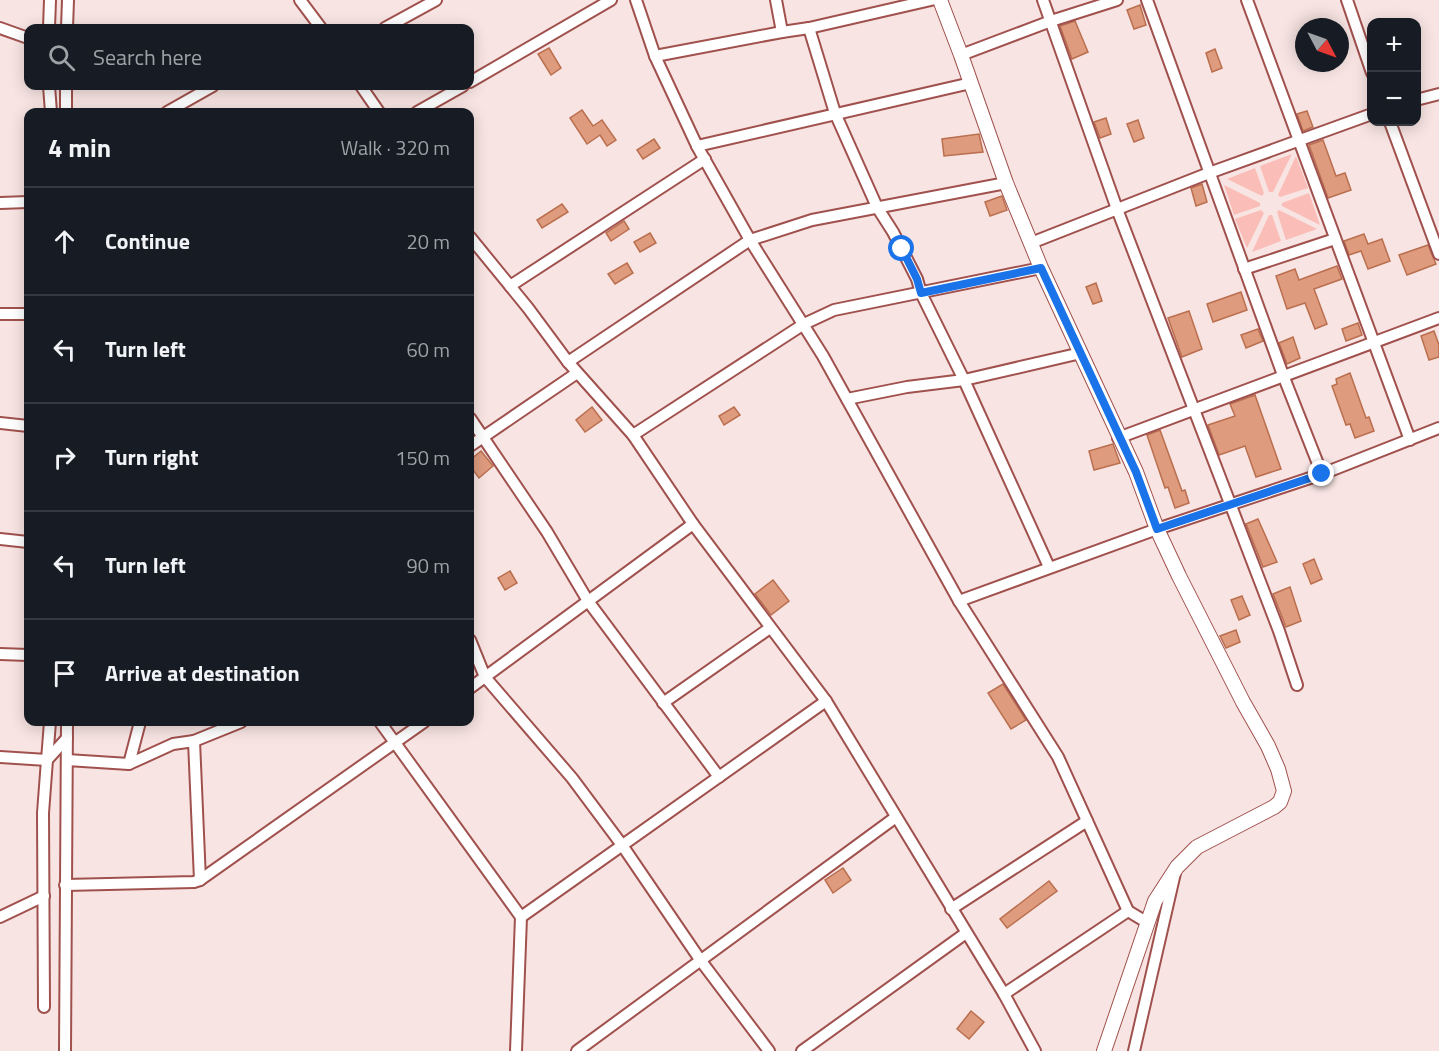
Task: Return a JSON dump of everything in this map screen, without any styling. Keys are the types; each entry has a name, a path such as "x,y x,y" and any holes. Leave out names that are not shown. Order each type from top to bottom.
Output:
{"street":[{"path":"49,24 50,0"},
{"path":"67,24 68,0"},
{"path":"300,0 315,24"},
{"path":"392,24 435,0"},
{"path":"474,80 611,0"},
{"path":"636,0 655,56 697,146 750,240 804,324 959,601 1058,757 1128,911 1148,923"},
{"path":"776,0 782,32"},
{"path":"655,56 809,28 932,0"},
{"path":"940,0 1006,183 1041,268 1118,438 1136,472 1157,529 1198,615 1268,746 1284,791 1280,802 1274,807 1197,847 1177,867 1155,901 1104,1051"},
{"path":"1043,0 1117,209 1297,685"},
{"path":"961,55 1051,21 1117,0"},
{"path":"1147,0 1283,375 1322,474"},
{"path":"1246,0 1410,440"},
{"path":"1347,0 1371,72"},
{"path":"0,28 24,37"},
{"path":"809,28 835,113 877,207 893,232 917,279 921,293 964,380 1049,567"},
{"path":"697,146 971,83"},
{"path":"49,90 51,108"},
{"path":"66,90 66,108"},
{"path":"174,108 206,90"},
{"path":"364,90 376,108"},
{"path":"424,108 456,90"},
{"path":"1421,99 1439,94"},
{"path":"1031,243 1209,173 1367,116"},
{"path":"1391,126 1439,254"},
{"path":"510,286 705,159"},
{"path":"568,362 750,240 812,220 1006,183"},
{"path":"0,203 24,202"},
{"path":"1244,269 1335,239"},
{"path":"474,252 510,286 577,373 633,435 693,524 826,701 1004,994 1035,1051"},
{"path":"633,435 804,324 834,310 1041,268"},
{"path":"0,314 24,314"},
{"path":"1118,438 1439,318"},
{"path":"847,399 907,387 964,380 1081,353"},
{"path":"474,443 577,373"},
{"path":"0,423 24,426"},
{"path":"474,424 547,532 588,601 719,777"},
{"path":"959,601 1230,503 1322,474 1439,428"},
{"path":"474,685 693,524"},
{"path":"0,539 24,542"},
{"path":"663,703 770,628"},
{"path":"474,650 485,677 572,778 622,845 701,960 769,1051"},
{"path":"0,654 24,655"},
{"path":"521,917 826,701"},
{"path":"44,1007 43,813 50,726"},
{"path":"65,1051 67,726"},
{"path":"129,764 139,726"},
{"path":"67,760 129,764 173,744 194,741 231,726"},
{"path":"383,726 521,917 516,1051"},
{"path":"65,885 200,880 418,726"},
{"path":"47,760 67,738"},
{"path":"194,741 200,880"},
{"path":"0,757 47,760"},
{"path":"577,1051 896,817"},
{"path":"951,909 1088,820"},
{"path":"1134,1051 1177,867"},
{"path":"0,917 44,896"},
{"path":"1004,994 1128,911"},
{"path":"802,1051 966,933"}],"shaded area":[{"path":"1292,154 1273,192 1269,192 1260,166"},
{"path":"1296,156 1308,188 1280,197 1278,195"},
{"path":"1255,168 1264,193 1262,196 1227,179"},
{"path":"1224,185 1260,203 1260,206 1234,215"},
{"path":"1309,193 1320,225 1282,206 1282,203"},
{"path":"1261,210 1264,213 1247,248 1235,219"},
{"path":"1279,210 1317,229 1286,240 1277,212"},
{"path":"1269,215 1272,215 1281,241 1252,252"}],"building":[{"path":"1140,5 1146,25 1134,29 1127,10"},
{"path":"1075,21 1088,52 1072,59 1060,26"},
{"path":"549,48 561,68 551,75 538,54"},
{"path":"1215,49 1222,68 1212,72 1206,53"},
{"path":"582,110 593,126 602,120 616,140 607,146 600,135 587,144 570,118"},
{"path":"1307,111 1313,127 1303,131 1297,114"},
{"path":"1106,118 1111,134 1100,138 1094,122"},
{"path":"1138,120 1144,138 1134,142 1127,124"},
{"path":"979,134 983,152 944,156 942,139"},
{"path":"654,139 660,148 643,159 637,150"},
{"path":"1323,140 1336,176 1345,173 1351,190 1328,198 1309,145"},
{"path":"1202,184 1207,202 1196,206 1191,188"},
{"path":"1002,196 1007,210 990,216 985,202"},
{"path":"562,204 568,212 542,228 537,220"},
{"path":"624,221 629,229 611,241 606,233"},
{"path":"650,233 656,243 640,252 634,242"},
{"path":"1364,234 1368,244 1382,239 1390,261 1368,269 1361,251 1349,255 1344,241"},
{"path":"1428,245 1436,264 1407,275 1399,255"},
{"path":"627,263 633,273 615,284 608,274"},
{"path":"1337,266 1342,279 1314,289 1327,324 1315,329 1305,303 1287,309 1276,276 1295,269 1299,280"},
{"path":"1096,283 1102,301 1093,304 1086,287"},
{"path":"1241,292 1247,310 1213,322 1207,304"},
{"path":"1189,311 1202,349 1182,357 1168,318"},
{"path":"1358,323 1362,335 1346,341 1342,329"},
{"path":"1258,329 1263,341 1246,348 1241,335"},
{"path":"1434,331 1439,345 1439,357 1429,360 1421,336"},
{"path":"1293,337 1300,358 1287,364 1279,343"},
{"path":"1350,373 1366,418 1369,417 1374,431 1355,438 1350,424 1346,425 1332,386 1337,384 1336,379"},
{"path":"1255,395 1281,469 1256,477 1245,446 1219,455 1208,425 1235,416 1230,404"},
{"path":"592,407 602,420 585,432 576,420"},
{"path":"734,407 740,415 724,425 719,416"},
{"path":"1160,430 1182,491 1185,490 1189,503 1175,508 1168,487 1165,488 1147,435"},
{"path":"1113,444 1120,463 1094,470 1089,451"},
{"path":"481,451 493,466 479,478 474,471 474,457"},
{"path":"1258,519 1277,562 1263,567 1246,524"},
{"path":"1314,559 1322,579 1311,584 1303,564"},
{"path":"510,571 517,583 505,590 498,578"},
{"path":"773,580 789,601 771,615 755,594"},
{"path":"1290,587 1301,621 1286,627 1273,594"},
{"path":"1242,596 1250,615 1239,620 1231,600"},
{"path":"1236,630 1240,642 1226,648 1220,636"},
{"path":"1003,684 1026,720 1011,729 988,693"},
{"path":"843,868 851,880 833,893 825,880"},
{"path":"1049,881 1057,891 1007,928 1000,919"},
{"path":"971,1011 984,1022 969,1039 957,1029"}],"route":[{"path":"902,249 917,279 921,293 1041,268 1118,438 1136,472 1157,529 1322,474"}]}
